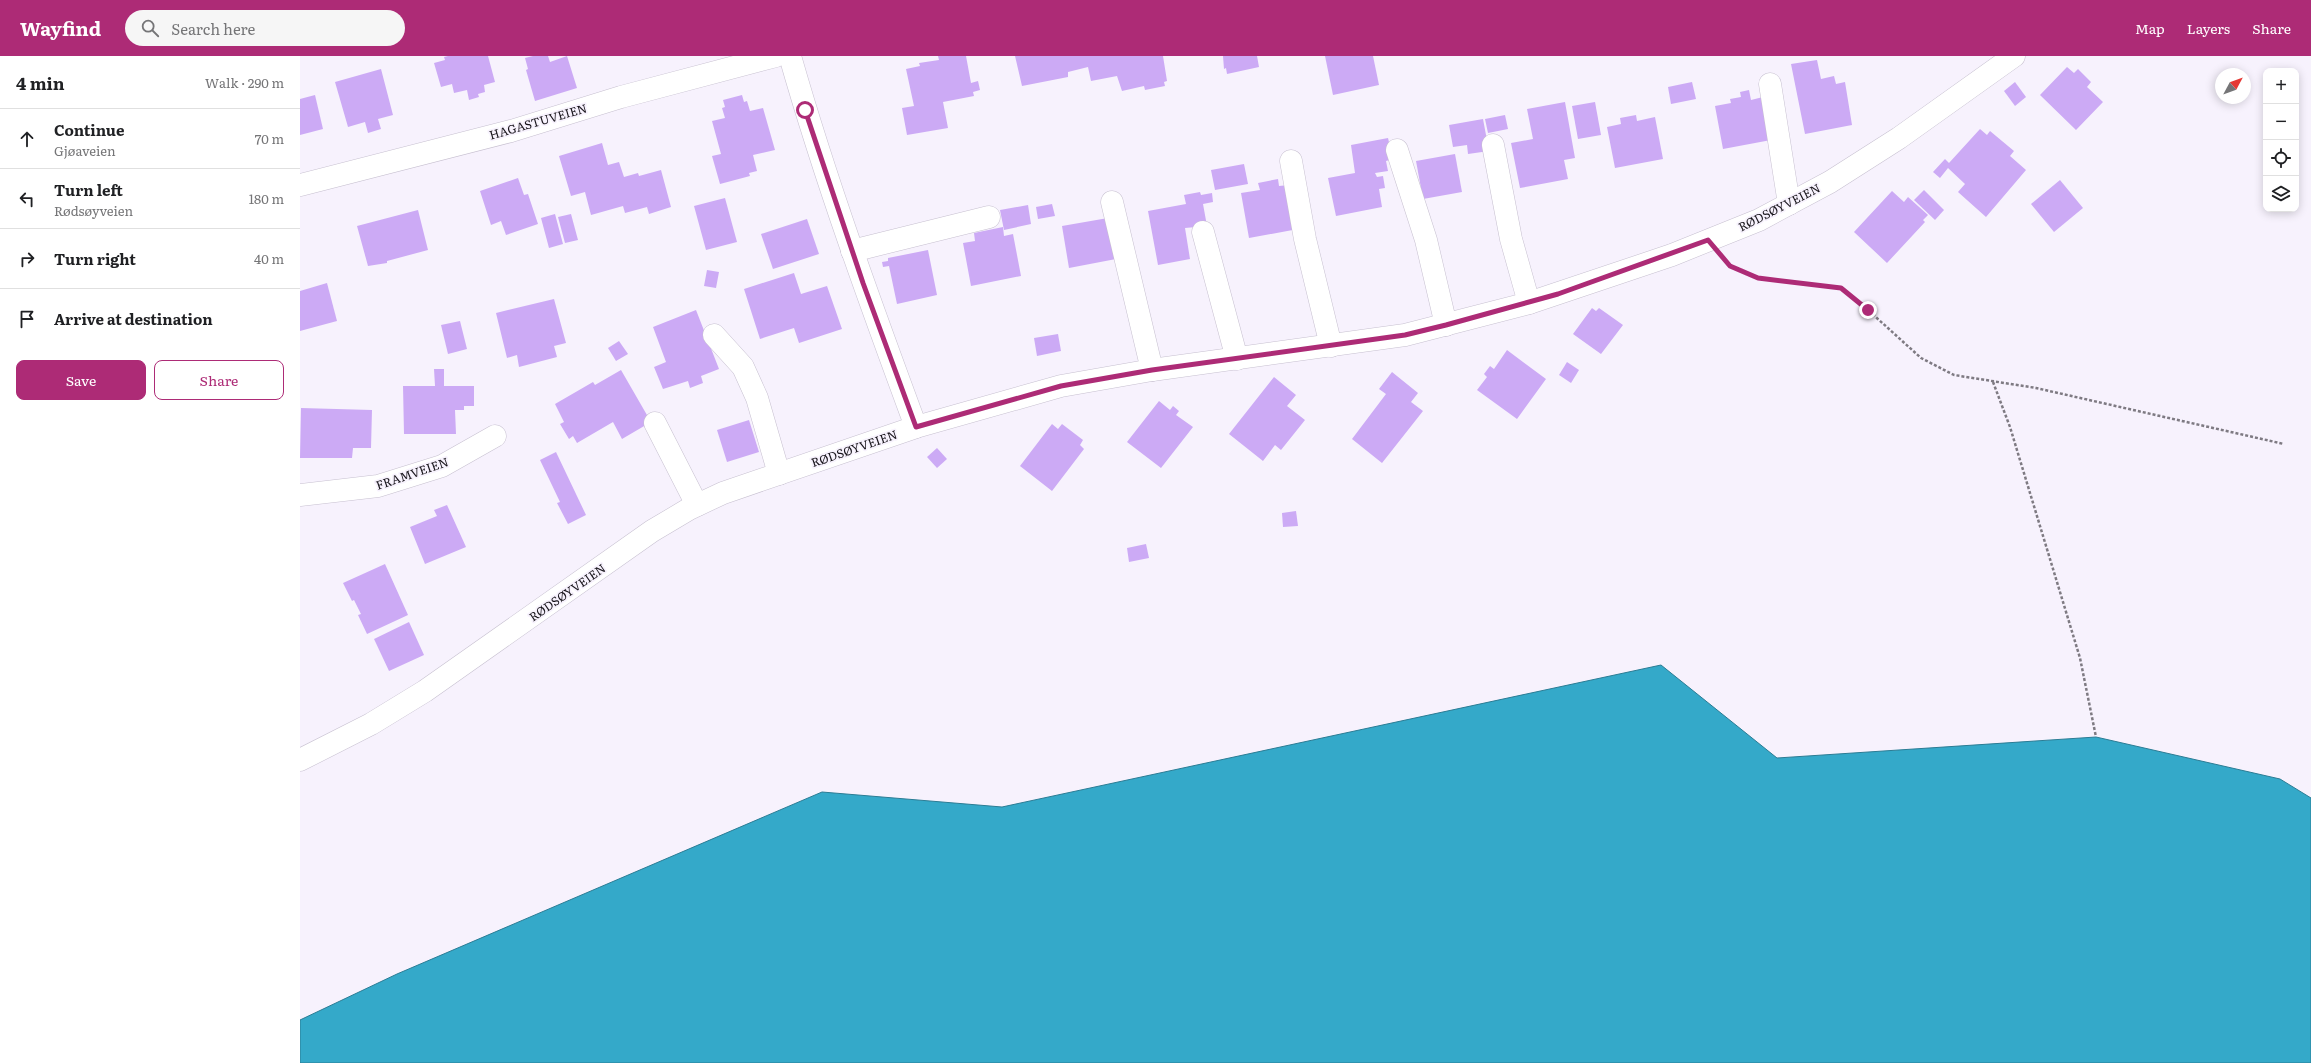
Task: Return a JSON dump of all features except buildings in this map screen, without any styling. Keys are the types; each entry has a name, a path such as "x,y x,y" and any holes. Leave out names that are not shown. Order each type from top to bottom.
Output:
{"street":[{"name":"HAGASTUVEIEN","path":"300,185 511,131 621,97 776,56"},
{"path":"790,56 805,110 852,251 916,427"},
{"name":"RØDSØYVEIEN","path":"300,760 371,724 426,691 652,532 697,505 723,493 916,427 1061,386 1152,370 1405,335 1528,303 1665,258 1759,220 1830,182 1899,138 2014,56"},
{"path":"1770,84 1789,204"},
{"path":"1493,145 1511,239 1528,303"},
{"path":"1397,150 1426,240 1446,325"},
{"path":"1290,160 1305,239 1331,346"},
{"path":"1112,202 1152,370"},
{"path":"852,251 989,217"},
{"path":"1203,232 1237,358"},
{"path":"714,335 744,367 757,398 779,474"},
{"path":"655,423 697,505"},
{"name":"FRAMVEIEN","path":"300,495 378,486 442,466 495,436"}],"path":[{"path":"1708,240 1730,266 1758,278 1841,288 1868,310 1921,358 1954,375 2036,388 2284,444"},
{"path":"1992,381 2010,428 2080,658 2096,737"}],"water":[{"path":"1661,665 1777,758 2096,737 2280,779 2311,798 2311,1063 300,1063 300,1020 397,974 822,792 1002,807"}],"route":[{"path":"805,110 863,283 916,427 1061,386 1152,370 1405,335 1491,314 1558,294 1672,255 1708,240 1730,266 1758,278 1841,288 1868,310"}]}
